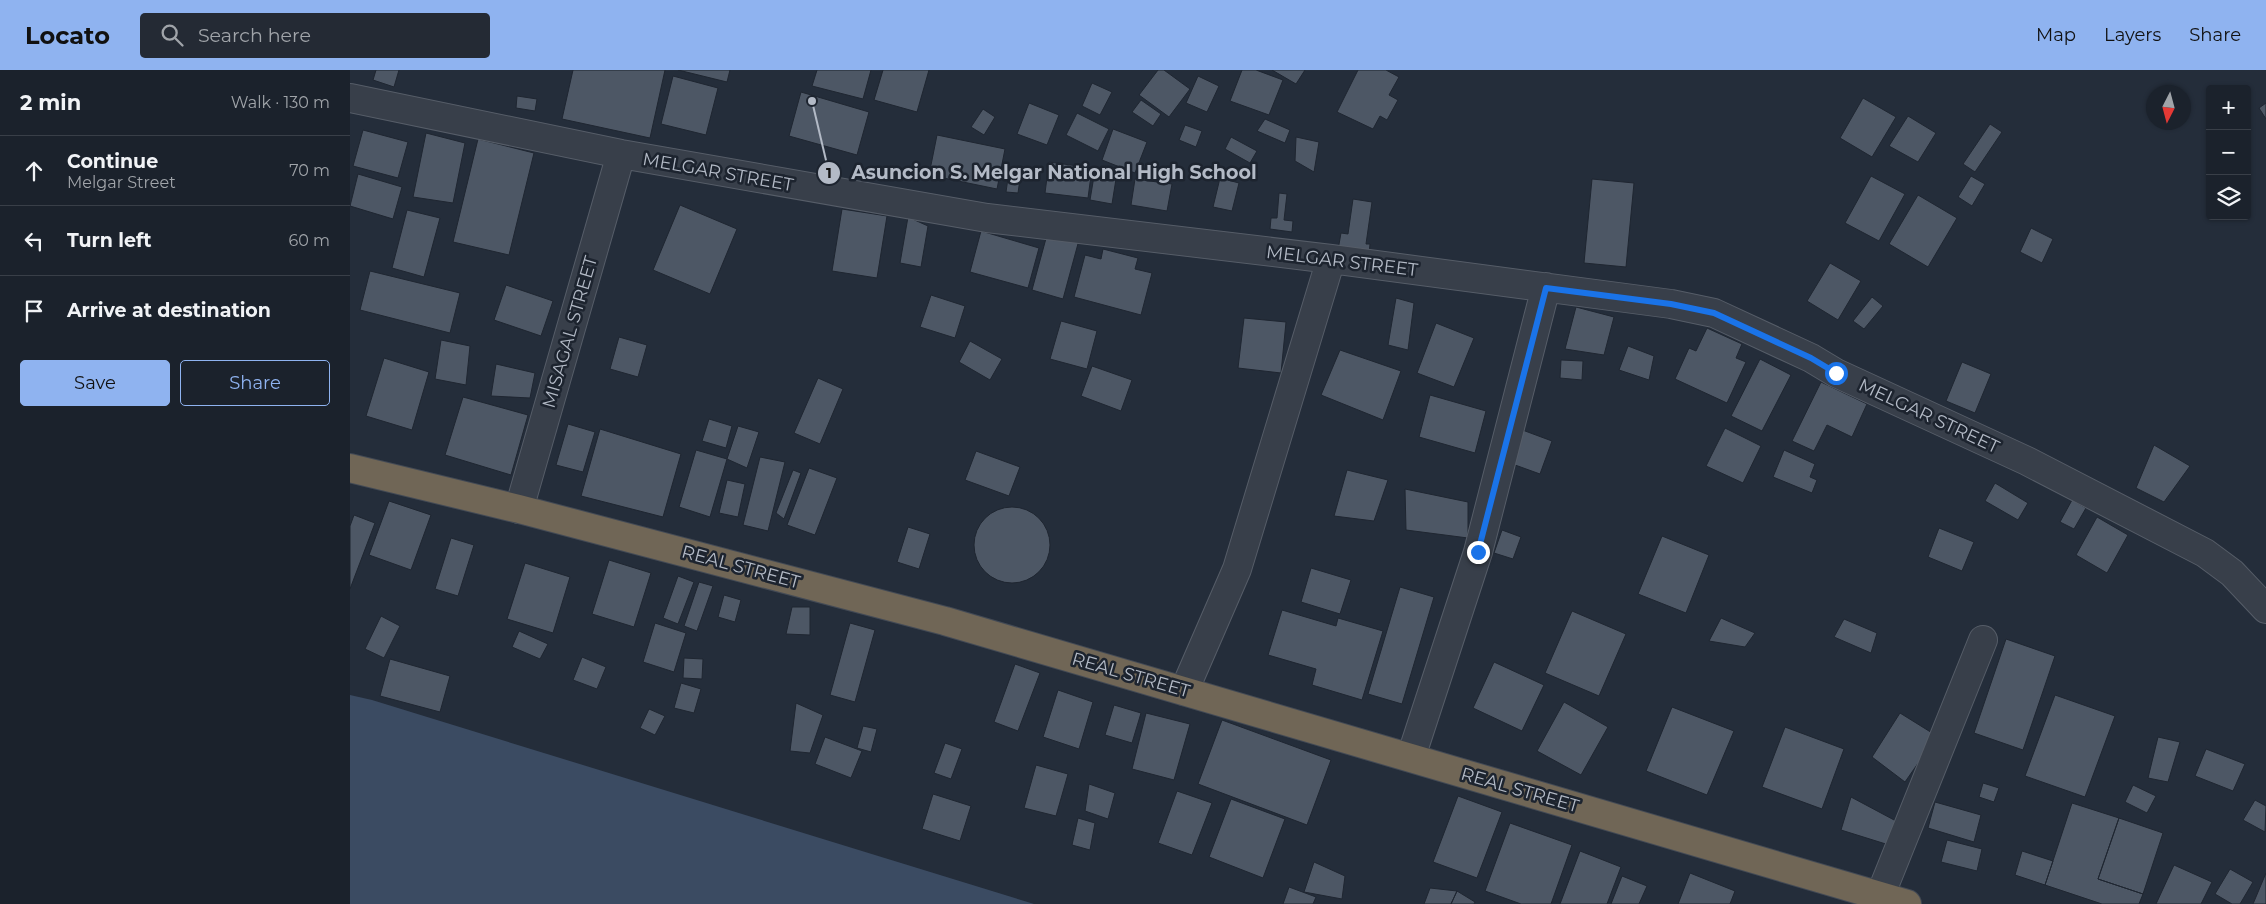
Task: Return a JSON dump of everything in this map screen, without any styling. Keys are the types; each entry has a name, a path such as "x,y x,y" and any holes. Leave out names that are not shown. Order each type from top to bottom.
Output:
{"highway":[{"name":"REAL STREET","path":"350,468 519,509 945,621 1907,904"}],"street":[{"name":"MELGAR STREET","path":"350,98 621,154 986,218 1331,259 1671,304 1714,313 1811,358 1836,373 2027,461 2205,553 2232,573 2266,608"},
{"name":"MISAGAL STREET","path":"519,509 621,154"},
{"path":"1184,691 1237,569 1331,259"},
{"path":"1411,757 1478,552 1546,288"},
{"path":"1880,896 1983,640"}],"water":[{"path":"350,695 372,700 1034,904 350,904"}],"building":[{"path":"376,70 399,70 394,87 373,80"},
{"path":"573,70 665,70 650,138 562,119"},
{"path":"678,70 730,70 727,82"},
{"path":"817,70 871,70 863,99 812,86"},
{"path":"883,70 929,70 917,112 874,100"},
{"path":"1158,70 1164,70 1190,89 1169,117 1139,95"},
{"path":"1242,70 1256,70 1283,80 1269,115 1230,101"},
{"path":"1272,70 1305,70 1296,84"},
{"path":"1358,70 1386,70 1399,77 1389,95 1398,100 1387,120 1380,116 1373,129 1337,112"},
{"path":"673,76 718,88 706,135 661,124"},
{"path":"1198,76 1219,86 1207,112 1186,103"},
{"path":"1092,83 1112,92 1100,115 1082,106"},
{"path":"801,92 869,112 857,155 789,136"},
{"path":"517,96 537,99 535,111 516,108"},
{"path":"1863,98 1896,117 1872,157 1840,138"},
{"path":"1141,100 1161,114 1153,126 1132,112"},
{"path":"1029,103 1059,115 1047,145 1017,134"},
{"path":"2266,103 2266,119 2259,108"},
{"path":"983,109 995,117 984,135 971,127"},
{"path":"1077,113 1109,129 1098,151 1066,135"},
{"path":"1908,116 1936,133 1918,162 1889,146"},
{"path":"1265,119 1290,130 1285,143 1257,131"},
{"path":"1990,124 2002,132 1975,172 1963,164"},
{"path":"1185,125 1202,131 1196,147 1179,140"},
{"path":"1113,129 1147,142 1135,173 1102,160"},
{"path":"363,130 408,142 398,178 353,166"},
{"path":"426,133 465,143 453,203 413,197"},
{"path":"937,135 1005,149 997,189 929,175"},
{"path":"1231,137 1257,151 1250,163 1225,149"},
{"path":"1296,137 1319,142 1314,172 1295,161"},
{"path":"478,139 534,153 509,255 453,242"},
{"path":"1049,162 1092,168 1088,198 1045,193"},
{"path":"1009,171 1021,172 1018,193 1006,192"},
{"path":"358,174 402,187 393,219 350,206"},
{"path":"1094,176 1116,179 1112,204 1090,200"},
{"path":"1871,176 1905,194 1879,241 1845,223"},
{"path":"1971,176 1985,184 1972,206 1958,197"},
{"path":"1220,178 1239,183 1232,211 1213,207"},
{"path":"1135,179 1172,184 1167,211 1131,205"},
{"path":"1592,179 1634,183 1626,267 1584,263"},
{"path":"1279,193 1287,194 1284,220 1293,221 1292,232 1270,229 1271,218 1277,218"},
{"path":"1918,195 1957,218 1928,267 1889,244"},
{"path":"1353,199 1372,202 1366,244 1370,244 1369,254 1338,250 1341,233 1348,234"},
{"path":"680,205 737,229 710,294 653,270"},
{"path":"842,209 887,216 877,278 832,271"},
{"path":"407,210 440,218 424,277 392,268"},
{"path":"908,217 928,226 921,267 900,263"},
{"path":"2031,228 2053,239 2042,263 2020,252"},
{"path":"981,231 1039,248 1028,288 970,272"},
{"path":"1048,231 1079,240 1063,299 1032,290"},
{"path":"1103,249 1138,258 1135,269 1152,273 1141,315 1074,297 1085,255 1101,259"},
{"path":"1830,263 1861,281 1838,320 1807,301"},
{"path":"370,271 460,293 450,333 360,310"},
{"path":"506,285 553,301 541,336 494,320"},
{"path":"931,295 965,306 955,338 920,327"},
{"path":"1872,297 1883,306 1864,329 1853,321"},
{"path":"1396,298 1414,303 1408,350 1388,345"},
{"path":"1576,307 1614,317 1604,355 1565,349"},
{"path":"1244,318 1286,322 1281,373 1238,368"},
{"path":"1061,321 1097,331 1087,369 1050,359"},
{"path":"1436,323 1474,338 1454,387 1417,373"},
{"path":"1707,328 1742,344 1736,358 1746,362 1727,403 1675,379 1689,348 1696,351"},
{"path":"619,337 647,345 638,377 610,369"},
{"path":"441,340 470,346 466,385 435,379"},
{"path":"970,341 1002,359 990,380 959,362"},
{"path":"1628,346 1654,356 1649,380 1619,370"},
{"path":"1340,350 1401,371 1383,420 1321,395"},
{"path":"384,358 429,372 412,430 366,416"},
{"path":"1760,359 1791,375 1762,431 1731,416"},
{"path":"1561,360 1583,361 1582,380 1560,378"},
{"path":"1962,362 1991,374 1975,413 1946,401"},
{"path":"496,364 535,373 530,398 491,396"},
{"path":"1092,366 1132,380 1121,411 1081,396"},
{"path":"818,378 843,389 820,444 794,433"},
{"path":"1821,382 1867,404 1852,437 1827,425 1814,451 1792,441"},
{"path":"1430,395 1486,411 1475,453 1419,437"},
{"path":"463,397 528,415 511,475 445,455"},
{"path":"709,419 732,426 726,448 702,441"},
{"path":"568,424 595,432 583,472 556,465"},
{"path":"738,426 759,432 747,468 727,459"},
{"path":"1517,428 1552,441 1540,474 1504,461"},
{"path":"1725,428 1761,446 1743,483 1706,466"},
{"path":"600,429 681,454 663,517 581,496"},
{"path":"2154,445 2190,466 2164,502 2136,488"},
{"path":"696,450 727,459 710,517 679,507"},
{"path":"1784,450 1815,464 1810,477 1817,480 1812,493 1773,477"},
{"path":"976,451 1020,467 1009,496 965,480"},
{"path":"760,457 785,462 768,531 743,525"},
{"path":"809,468 837,478 815,535 787,525"},
{"path":"793,470 801,473 784,519 776,513"},
{"path":"1347,470 1388,480 1374,521 1334,516"},
{"path":"727,480 745,484 738,517 719,513"},
{"path":"1995,483 2028,503 2018,520 1985,501"},
{"path":"1405,489 1468,502 1468,538 1406,530"},
{"path":"2072,500 2086,508 2074,529 2060,522"},
{"path":"389,501 431,515 411,570 369,555"},
{"path":"1012,507 1027,510 1039,518 1047,530 1050,545 1047,560 1039,572 1027,580 1012,583 997,580 985,572 977,560 974,545 977,530 985,518 997,510"},
{"path":"354,515 375,523 350,589 350,526"},
{"path":"2097,517 2128,535 2107,573 2076,555"},
{"path":"908,527 930,534 919,569 897,562"},
{"path":"1939,528 1974,542 1962,571 1928,557"},
{"path":"1502,530 1521,537 1513,559 1494,553"},
{"path":"1662,536 1709,555 1686,613 1638,594"},
{"path":"451,538 474,545 458,596 435,589"},
{"path":"609,560 651,573 634,627 592,614"},
{"path":"525,563 570,577 553,633 507,619"},
{"path":"1311,568 1351,580 1340,614 1301,602"},
{"path":"678,576 694,582 678,624 663,618"},
{"path":"699,582 713,586 697,631 684,626"},
{"path":"1400,587 1434,597 1402,704 1368,694"},
{"path":"724,595 741,600 735,622 718,617"},
{"path":"792,607 810,607 810,635 786,634"},
{"path":"1282,610 1336,626 1338,618 1383,631 1362,700 1312,685 1316,669 1268,655"},
{"path":"1572,611 1626,634 1599,696 1545,673"},
{"path":"381,616 400,626 384,658 365,649"},
{"path":"1721,618 1755,633 1745,647 1709,641"},
{"path":"1844,619 1877,633 1871,653 1834,637"},
{"path":"655,623 686,633 674,672 643,662"},
{"path":"850,623 875,630 855,702 830,695"},
{"path":"519,631 548,644 540,659 512,647"},
{"path":"2006,639 2055,656 2023,750 1974,733"},
{"path":"582,657 606,667 597,689 573,680"},
{"path":"684,658 703,659 702,679 683,678"},
{"path":"390,659 450,676 440,712 380,696"},
{"path":"1494,662 1544,685 1522,731 1473,708"},
{"path":"1015,664 1040,673 1018,731 994,722"},
{"path":"681,683 701,689 694,713 674,708"},
{"path":"1058,690 1093,702 1079,749 1043,737"},
{"path":"2055,695 2115,716 2085,797 2025,776"},
{"path":"1564,702 1608,727 1581,775 1537,751"},
{"path":"796,703 823,715 810,753 790,751"},
{"path":"1114,705 1141,713 1132,743 1105,735"},
{"path":"1672,707 1734,731 1707,795 1646,771"},
{"path":"649,709 665,716 655,735 640,728"},
{"path":"1146,713 1190,724 1174,780 1132,769"},
{"path":"1900,713 1937,736 1905,782 1872,757"},
{"path":"1222,720 1331,760 1307,825 1198,784"},
{"path":"863,726 877,729 871,752 857,748"},
{"path":"1785,727 1844,749 1822,809 1762,787"},
{"path":"825,737 862,751 851,778 815,764"},
{"path":"2158,737 2180,742 2168,782 2148,778"},
{"path":"945,743 962,749 951,779 934,773"},
{"path":"2206,749 2245,764 2233,791 2195,776"},
{"path":"1036,765 1068,774 1056,816 1024,808"},
{"path":"1983,783 1999,788 1994,802 1979,797"},
{"path":"1089,784 1115,793 1108,819 1085,811"},
{"path":"2133,785 2156,796 2147,813 2125,802"},
{"path":"1177,791 1212,803 1192,855 1158,843"},
{"path":"933,794 971,806 960,841 922,829"},
{"path":"1458,796 1502,812 1477,878 1433,862"},
{"path":"1851,797 1896,821 1889,845 1841,830"},
{"path":"1231,799 1285,819 1263,878 1209,857"},
{"path":"2255,800 2266,806 2265,832 2243,820"},
{"path":"1935,802 1981,815 1974,842 1928,828"},
{"path":"2072,803 2119,818 2098,879 2143,894 2139,904 2102,904 2045,885"},
{"path":"1078,818 1095,823 1090,850 1072,845"},
{"path":"2119,818 2163,833 2143,894 2098,879"},
{"path":"1510,823 1572,845 1551,904 1521,904 1485,891"},
{"path":"1947,840 1982,849 1977,871 1941,862"},
{"path":"1580,851 1621,867 1607,904 1560,904"},
{"path":"2022,851 2053,861 2045,885 2015,875"},
{"path":"1314,862 1345,876 1342,899 1304,892"},
{"path":"2174,865 2212,882 2201,904 2156,904"},
{"path":"2230,869 2253,882 2240,904 2232,904 2215,894"},
{"path":"1690,873 1735,891 1730,904 1678,904"},
{"path":"2266,873 2266,904 2253,904"},
{"path":"1622,876 1647,886 1639,904 1611,904"},
{"path":"1289,887 1316,897 1313,904 1283,904"},
{"path":"1430,888 1457,891 1451,904 1424,904"},
{"path":"1457,891 1475,902 1474,904 1451,904"}],"place":[{"name":"Asuncion S. Melgar National High School","path":"812,101"}],"route":[{"path":"1478,552 1546,288 1671,304 1714,313 1811,358 1836,373"}]}
